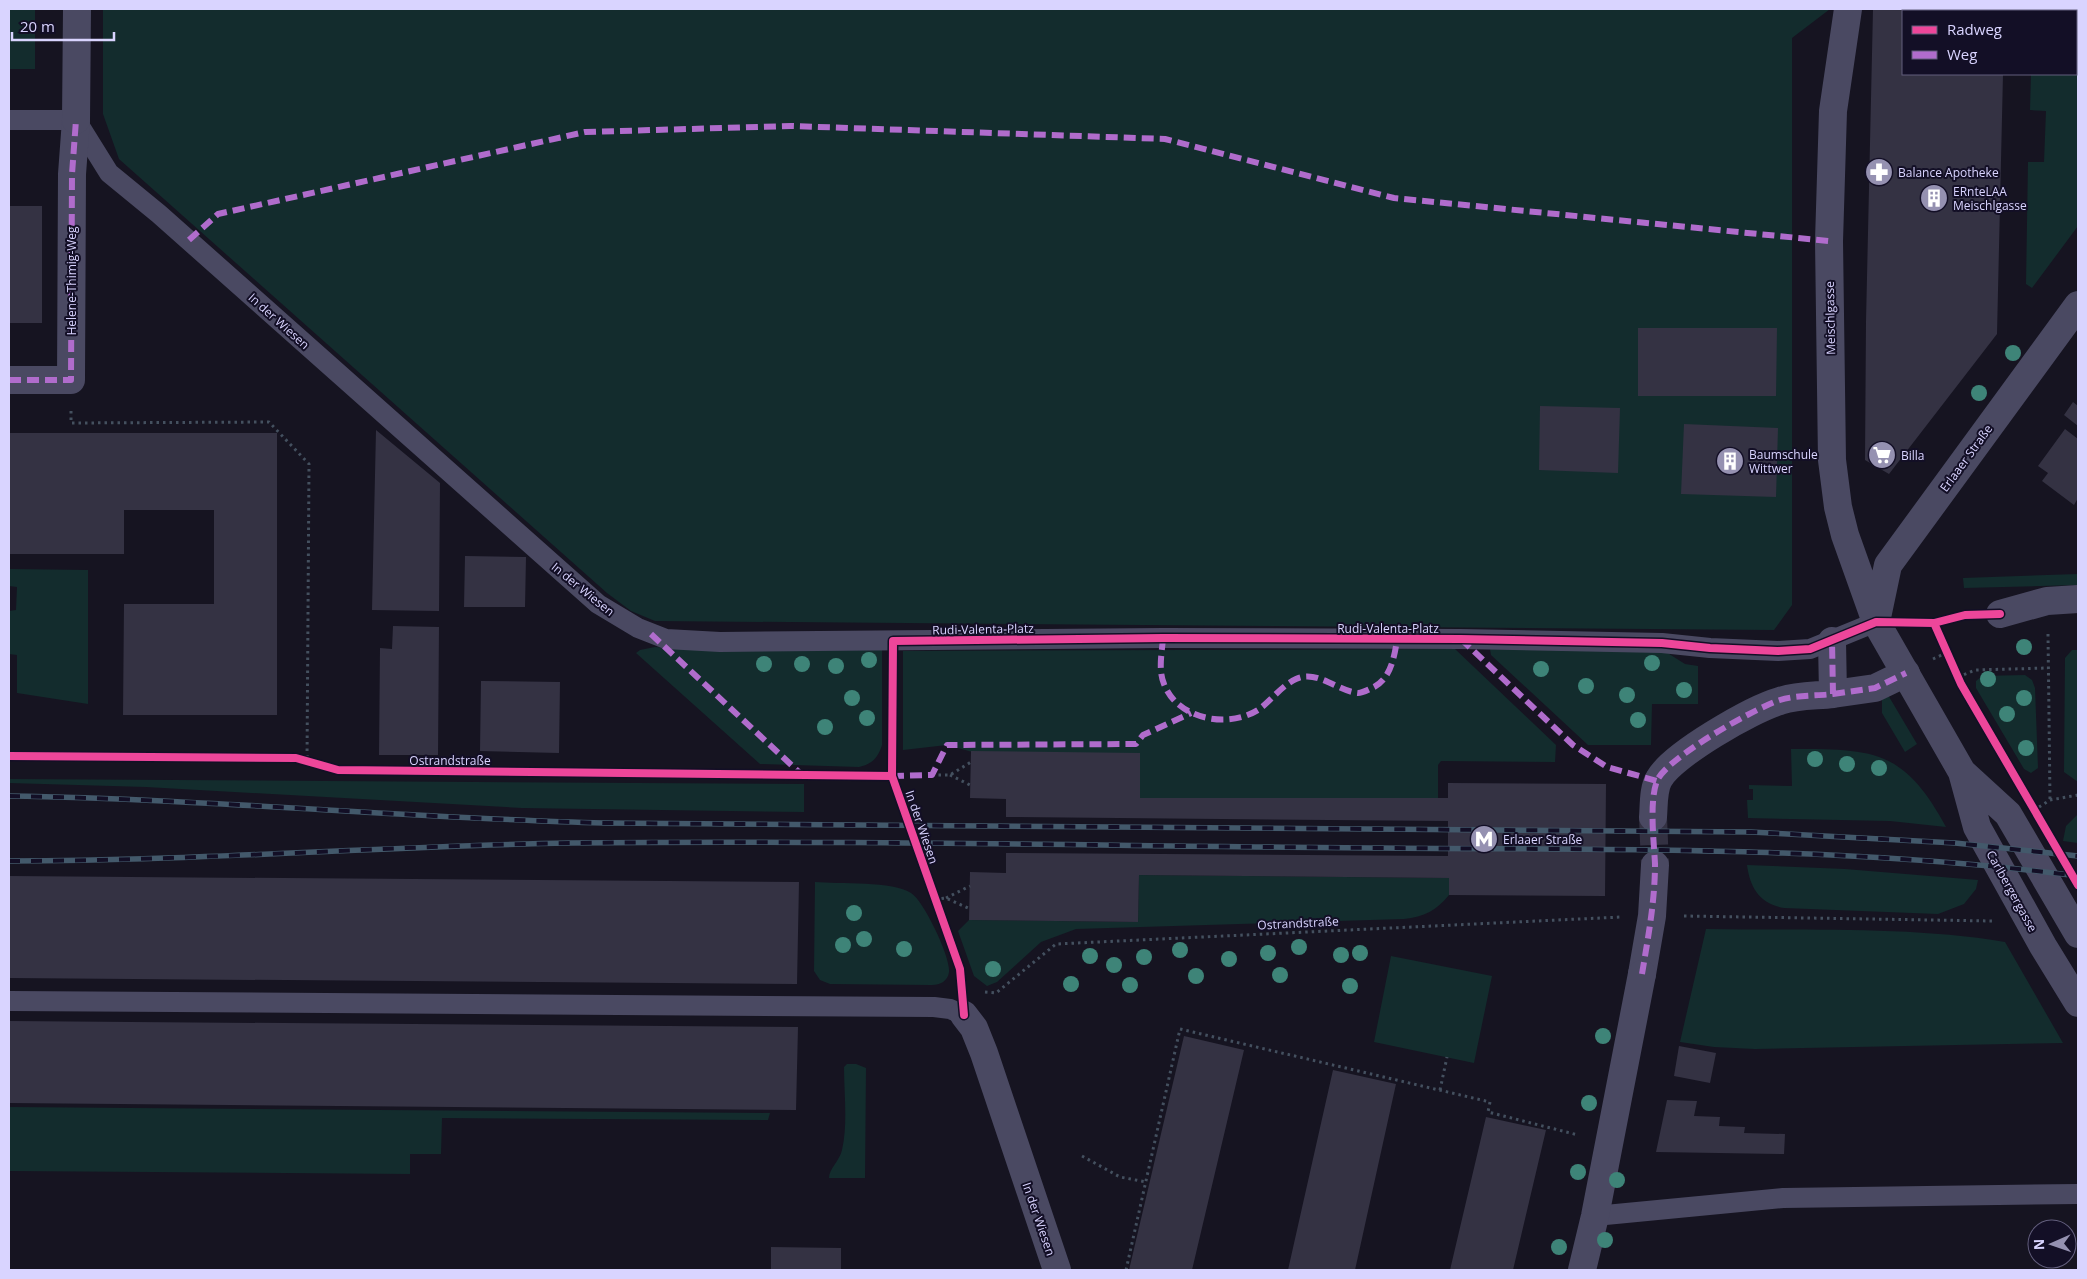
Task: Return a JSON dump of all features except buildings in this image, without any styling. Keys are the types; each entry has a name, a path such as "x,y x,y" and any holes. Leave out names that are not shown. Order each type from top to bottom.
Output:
{"street":[{"path":"76,120 77,9"},
{"name":"Meischlgasse","path":"1848,9 1833,111 1829,241 1832,460 1838,507 1845,535 1876,622"},
{"name":"Helene-Thimig-Weg","path":"70,380 72,174 76,120"},
{"name":"Erlaaer Straße","path":"1876,622 1888,565 2078,305"},
{"path":"9,380 70,380"},
{"path":"2000,614 2047,601 2078,599"},
{"name":"Carlbergergasse","path":"1876,622 1962,772 1977,827 2043,946 2078,1003"},
{"path":"1832,641 1833,694"},
{"path":"1653,817 1657,781 1665,770 1680,756 1763,706 1782,700 1875,688 1906,673"},
{"name":"Carlbergergasse","path":"1962,772 2008,814 2078,934"},
{"path":"1582,1270 1596,1216 1642,974 1652,916 1655,865"},
{"name":"In der Wiesen","path":"964,1016 974,1028 984,1053 1057,1270"}],"lane":[{"path":"9,120 76,120"},
{"name":"In der Wiesen","path":"76,120 108,172 159,214 482,503 610,612 651,634 683,641 893,641"},
{"name":"Rudi-Valenta-Platz","path":"893,641 1163,638 1499,640 1662,642 1710,648 1778,651 1810,648 1832,641 1876,622"},
{"path":"9,1001 934,1007 950,1009 964,1016"},
{"path":"1596,1216 1783,1198 2078,1194"}],"path":[{"path":"70,380 71,423 269,422 309,464 311,763 296,758"},
{"path":"2047,601 2050,800"},
{"path":"1958,677 1975,670 2048,668"},
{"path":"950,775 971,762"},
{"path":"932,775 950,775 970,786"},
{"path":"2035,810 2050,800 2078,795"},
{"path":"946,898 970,886"},
{"path":"932,890 938,907"},
{"path":"935,898 946,898 970,909"},
{"path":"962,989 964,1016"},
{"path":"1126,1270 1180,1029 1490,1102 1488,1112 1610,1143"},
{"path":"1440,1090 1447,1057"},
{"path":"1082,1156 1120,1177 1146,1182"}],"green space":[{"path":"9,9 35,9 35,69 9,69"},
{"path":"103,9 1830,9 1792,38 1792,605 1774,630 655,621 631,611 607,593 119,159 103,114"},
{"path":"2078,9 2078,226 2032,288 2026,284 2028,162 2044,162 2046,111 2030,110 2031,75 2077,75 2077,10 2033,10"},
{"path":"9,569 88,570 88,704 17,693 17,655 9,654 9,611 16,610 17,587 9,586"},
{"path":"2078,574 2078,585 1964,588 1963,578"},
{"path":"655,647 710,651 882,650 882,745 880,750 871,762 859,767 760,764 636,653 640,650"},
{"path":"1455,649 1556,745 1555,762 1441,761 1438,765 1438,798 1140,798 947,745 903,750 903,651"},
{"path":"1490,649 1666,652 1685,664 1698,666 1698,704 1652,704 1651,745 1588,745 1491,655"},
{"path":"2072,650 2078,650 2078,782 2064,772 2065,658"},
{"path":"2025,675 2032,680 2035,688 2038,768 2031,773 2024,769 1976,688 1976,681 1982,676"},
{"path":"1888,695 1917,744 1905,752 1882,713 1882,700"},
{"path":"1791,749 1844,750 1865,753 1884,759 1900,768 1916,782 1931,801 1946,827 1890,821 1748,818 1747,800 1753,800 1753,789 1749,789 1749,785 1792,786"},
{"path":"9,779 804,784 804,812 522,808 146,787 9,783"},
{"path":"2078,814 2078,843 2063,841 2066,826"},
{"path":"1747,865 1845,869 1978,880 1976,889 1964,904 1938,914 1784,908 1769,903 1758,894 1751,881"},
{"path":"1139,875 1449,878 1449,895 1430,912 1418,917 1404,919 1076,929 1041,942 997,982 987,986 974,976 958,931 969,920 1138,922"},
{"path":"815,882 892,886 911,893 923,907 936,930 946,955 949,972 947,978 941,983 932,985 830,984 820,980 814,971"},
{"path":"1706,929 1894,931 2005,942 2063,1043 1755,1049 1714,1047 1680,1042"},
{"path":"1391,956 1492,976 1474,1063 1374,1042"},
{"path":"847,1064 856,1064 866,1068 865,1178 829,1178 841,1154 844,1140 844,1067"},
{"path":"9,1107 770,1113 768,1120 442,1118 441,1154 410,1154 410,1174 9,1171"}],"tunnel":[{"path":"1653,817 1655,865"}],"railway":[{"path":"9,796 158,801 530,821 604,823 1751,832 1955,843 2078,856"},
{"path":"9,861 149,859 570,843 875,843 1643,850 1817,854 1991,866 2078,876"}],"marked path":[{"path":"9,380 71,380 72,174 76,120"},
{"path":"189,240 218,214 585,132 791,126 1165,139 1394,198 1829,241"},
{"path":"651,634 801,774"},
{"path":"1163,638 1161,673 1170,696 1191,713 1218,719 1246,716 1258,710 1296,679 1304,677 1319,679 1358,693 1367,690 1378,684 1387,674 1393,661 1397,640"},
{"path":"1461,639 1573,745 1607,767 1657,781"},
{"path":"1642,974 1654,892 1653,799 1657,781 1664,771 1693,747 1732,723 1768,705 1786,698 1833,694 1832,641"},
{"path":"1833,694 1875,688 1906,673"},
{"path":"892,776 932,775 947,745 1136,744 1143,735 1191,713"}],"cycle path":[{"path":"1934,623 1965,615 2000,614"},
{"path":"964,1015 960,969 892,776 893,641 1163,638 1461,639 1662,643 1710,648 1778,651 1810,649 1876,622 1934,623 1961,684 2078,885"},
{"name":"Ostrandstraße","path":"9,756 296,758 338,770 892,776"}],"place":[{"name":"Balance Apotheke","path":"1879,172"},
{"name":"ERnteLAA Meischlgasse","path":"1934,198"},
{"name":"Billa","path":"1882,455"},
{"name":"Baumschule Wittwer","path":"1730,461"},
{"name":"Erlaaer Straße","path":"1484,839"}]}
